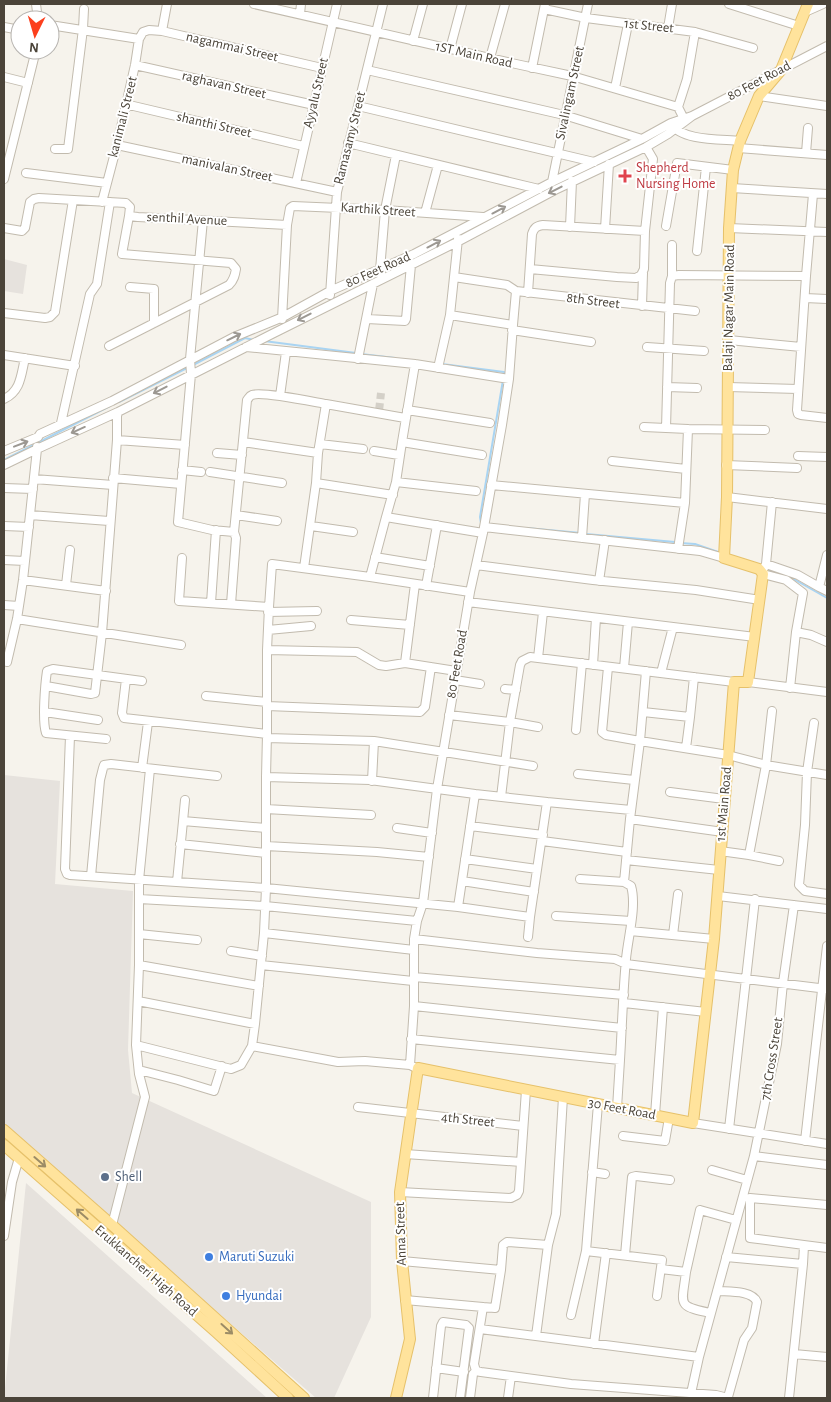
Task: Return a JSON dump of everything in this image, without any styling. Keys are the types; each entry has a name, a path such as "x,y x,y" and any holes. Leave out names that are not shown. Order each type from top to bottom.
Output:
{"main road":[{"name":"Balaji Nagar Main Road","path":"725,555 729,276 733,170 739,144 760,96 781,70 806,8"},
{"path":"725,555 759,569 764,569 748,682 734,682"},
{"name":"1st Main Road","path":"694,1123 718,896 734,682"},
{"name":"30 Feet Road","path":"414,1067 694,1123"},
{"name":"Anna Street","path":"396,1398 410,1339 402,1261 400,1192 412,1113 414,1067"},
{"path":"4,1130 304,1398"},
{"name":"Erukkancheri High Road","path":"4,1145 288,1398"}],"street":[{"path":"162,31 167,4"},
{"name":"1ST Main Road","path":"257,4 376,33 572,76 678,107"},
{"path":"300,14 301,4"},
{"name":"Ayyalu Street","path":"296,183 337,4"},
{"name":"Ramasamy Street","path":"329,305 337,192 383,4"},
{"path":"413,41 423,4"},
{"path":"450,49 462,4"},
{"path":"490,58 505,4"},
{"name":"Sivalingam Street","path":"552,182 564,115 588,4"},
{"path":"668,28 672,4"},
{"path":"729,4 799,26"},
{"path":"806,8 823,4"},
{"path":"532,68 545,7"},
{"name":"1st Street","path":"545,7 586,18 695,32 753,48"},
{"path":"55,149 68,149 84,8"},
{"path":"615,88 628,24"},
{"name":"nagammai Street","path":"60,26 141,36 149,30 162,31 322,68"},
{"path":"687,118 678,107 687,79 695,32"},
{"name":"kanimali Street","path":"61,423 90,294 97,284 107,183 141,36"},
{"name":"80 Feet Road","path":"4,451 38,437 40,434 61,423 117,407 190,366 249,346 609,164 672,126 827,46"},
{"path":"4,179 8,146 34,60"},
{"name":"raghavan Street","path":"135,65 314,105"},
{"path":"367,70 564,115 644,143 653,159 645,231 642,306"},
{"path":"4,77 28,83"},
{"path":"760,96 827,106"},
{"name":"shanthi Street","path":"125,104 304,146"},
{"path":"358,106 594,162"},
{"path":"672,126 687,136 827,154"},
{"path":"806,152 808,128"},
{"name":"80 Feet Road","path":"4,465 117,407 190,366 241,334 282,317 330,291 380,270 594,162 644,143"},
{"path":"348,144 539,189"},
{"name":"manivalan Street","path":"117,145 337,192"},
{"path":"382,279 380,270 385,210 396,155"},
{"path":"666,226 677,163 733,170"},
{"path":"605,229 609,164"},
{"path":"425,213 438,165"},
{"path":"697,251 706,167"},
{"path":"26,173 107,183"},
{"path":"570,227 572,182"},
{"path":"732,188 827,194"},
{"path":"813,194 798,389 798,414 827,418"},
{"name":"senthil Avenue","path":"4,228 22,231 25,228 30,202 34,199 126,203 129,205 129,216 287,225"},
{"path":"4,313 50,318 55,312 73,200"},
{"name":"Karthik Street","path":"287,225 290,208 293,206 385,210 484,218"},
{"path":"109,346 229,285 233,281 236,269 231,263 122,254 129,216"},
{"path":"203,220 178,522 234,532"},
{"path":"282,329 287,225"},
{"path":"528,293 534,229 543,225 645,231"},
{"path":"730,228 827,232"},
{"path":"439,364 450,316 459,241 456,232"},
{"path":"666,428 672,245"},
{"path":"367,319 405,321 411,265"},
{"path":"530,269 636,278 643,273"},
{"path":"672,276 806,276"},
{"name":"8th Street","path":"454,277 507,285 516,291 528,293 671,310 695,311"},
{"path":"358,355 373,284"},
{"path":"130,287 154,289 154,323"},
{"name":"80 Feet Road","path":"414,1067 412,1039 414,939 423,903 437,789 456,671 491,485 516,291"},
{"path":"806,298 827,299"},
{"path":"450,316 592,342"},
{"path":"729,340 801,347"},
{"path":"249,346 286,352 358,355 414,364 439,364 505,378"},
{"path":"647,347 704,351"},
{"path":"280,396 286,352"},
{"path":"4,355 75,366"},
{"path":"4,399 15,392 19,385 25,358"},
{"path":"370,576 396,482 414,364"},
{"path":"668,387 697,388"},
{"path":"728,387 798,389"},
{"path":"231,604 236,538 234,532 247,400 250,395 280,396 379,412 490,424"},
{"path":"304,568 326,404"},
{"path":"46,686 94,694 98,676 106,591 109,521 117,440 117,407"},
{"path":"644,427 765,430"},
{"path":"678,545 685,503 688,429"},
{"path":"7,662 7,644 17,619 23,580 38,437"},
{"path":"117,440 185,444"},
{"path":"243,442 318,453"},
{"path":"402,442 482,455"},
{"path":"320,444 363,449"},
{"path":"374,451 399,455"},
{"path":"217,453 242,455"},
{"path":"798,456 827,457"},
{"path":"612,461 686,469"},
{"path":"726,465 798,468"},
{"path":"182,470 201,472"},
{"path":"210,472 282,483"},
{"path":"34,479 181,484"},
{"path":"396,482 476,491"},
{"path":"316,483 393,494"},
{"path":"491,485 685,503"},
{"path":"4,488 33,489"},
{"path":"582,535 585,494"},
{"path":"727,497 827,509"},
{"path":"764,569 772,502"},
{"path":"30,515 109,521"},
{"path":"236,515 277,521"},
{"path":"386,517 438,525 582,535 605,540 678,545 725,555"},
{"path":"426,586 438,525"},
{"path":"4,526 29,527"},
{"path":"311,526 353,532"},
{"path":"211,603 216,530"},
{"path":"600,581 605,540"},
{"path":"66,585 70,550"},
{"path":"819,587 827,555"},
{"path":"375,557 430,566"},
{"path":"182,558 179,601 316,611"},
{"path":"4,560 24,561"},
{"path":"136,1044 231,1069 239,1067 252,1046 262,956 266,888 267,650 272,564 370,576 470,592"},
{"path":"476,565 600,581 696,590 760,600"},
{"path":"764,569 798,575 827,591"},
{"path":"764,569 786,580 803,593 796,632 790,688"},
{"path":"23,580 106,591"},
{"path":"405,663 415,584"},
{"path":"468,602 755,637"},
{"path":"4,605 19,606"},
{"path":"538,658 543,612"},
{"path":"593,665 596,618"},
{"path":"17,619 181,645"},
{"path":"351,620 410,625"},
{"path":"624,668 628,622"},
{"path":"268,630 311,626"},
{"path":"661,673 672,628"},
{"path":"796,632 811,635 827,642"},
{"path":"267,650 357,652 379,665 386,666 405,663 456,671"},
{"path":"501,797 510,722 520,665 522,661 530,657 734,682"},
{"path":"576,730 582,663"},
{"path":"206,696 267,704 420,712 425,707 431,667"},
{"path":"608,667 602,732 606,735 728,755 766,765 827,775"},
{"path":"106,739 46,733 47,671 50,669 142,681"},
{"path":"624,882 646,671"},
{"path":"686,748 694,677"},
{"path":"126,680 124,718 267,736 374,741 533,766"},
{"path":"455,680 480,684"},
{"path":"748,682 827,692"},
{"path":"505,689 516,690"},
{"path":"749,855 766,765 772,711"},
{"path":"45,712 98,720"},
{"path":"642,712 690,717"},
{"path":"449,715 538,726"},
{"path":"112,1225 145,1097 136,1044 139,966 139,880 148,722"},
{"path":"814,723 807,772 799,885 805,891 827,894"},
{"path":"70,736 65,869 67,874 266,888 423,903 530,917"},
{"path":"372,780 374,741"},
{"path":"91,876 102,768 108,764 217,776"},
{"path":"578,774 634,780"},
{"path":"266,777 372,780 475,794 631,810"},
{"path":"670,792 724,799"},
{"path":"458,907 475,794"},
{"path":"178,882 185,800"},
{"path":"528,937 547,802"},
{"path":"266,809 371,815"},
{"path":"630,819 723,832"},
{"path":"183,821 266,828"},
{"path":"470,826 542,838 626,856 719,870"},
{"path":"396,828 432,833"},
{"path":"180,844 266,849 377,852 429,857"},
{"path":"720,850 779,861"},
{"path":"465,859 537,869"},
{"path":"580,878 624,882 631,886 632,890 617,1108"},
{"path":"462,882 534,892"},
{"path":"673,934 678,894"},
{"path":"718,896 827,909"},
{"path":"139,899 265,906 417,921"},
{"path":"729,1129 755,899"},
{"name":"7th Cross Street","path":"690,1396 759,1134 777,1044 782,983 794,905"},
{"path":"556,916 631,921"},
{"path":"630,931 714,939"},
{"path":"264,933 414,950"},
{"path":"139,934 197,940"},
{"path":"414,939 537,953 616,959 626,964 825,988"},
{"path":"805,1141 818,1026 825,988 827,946"},
{"path":"231,952 262,956"},
{"path":"261,965 624,999 663,1007 706,1012"},
{"path":"139,966 259,986"},
{"path":"138,1001 255,1024"},
{"path":"414,1006 622,1028"},
{"path":"654,1115 663,1007"},
{"path":"818,1026 827,1027"},
{"path":"412,1039 620,1060"},
{"path":"252,1046 338,1062 366,1061 414,1067"},
{"path":"139,1070 214,1092 222,1066"},
{"path":"400,1192 511,1198 517,1195 519,1191 526,1090"},
{"path":"536,1336 548,1245 556,1214 563,1097"},
{"path":"571,1315 586,1251 598,1104"},
{"name":"4th Street","path":"358,1107 524,1126"},
{"path":"623,1136 666,1144 669,1118"},
{"name":"30 Feet Road","path":"694,1123 827,1144"},
{"path":"405,1154 521,1162"},
{"path":"754,1156 827,1166"},
{"path":"4,1236 12,1182 19,1158"},
{"path":"712,1170 746,1180"},
{"path":"592,1172 605,1174"},
{"path":"624,1255 632,1177 670,1180"},
{"path":"827,1205 750,1198 750,1238 827,1248"},
{"path":"711,1313 691,1309 685,1306 683,1300 686,1272 700,1210 736,1220"},
{"path":"405,1300 495,1308 503,1245 507,1242 548,1245"},
{"path":"789,1398 804,1264 804,1246"},
{"path":"586,1251 662,1260 657,1296"},
{"path":"594,1344 606,1253"},
{"path":"726,1257 804,1264"},
{"path":"402,1261 501,1270"},
{"path":"660,1269 686,1272"},
{"path":"476,1370 571,1384 728,1398 744,1340 752,1328 757,1302 751,1295 717,1291"},
{"path":"476,1370 474,1364 483,1307"},
{"path":"433,1398 443,1322 466,1325 469,1328 460,1398"},
{"path":"480,1328 699,1357"},
{"path":"794,1354 827,1357"},
{"path":"436,1368 464,1372"},
{"path":"470,1398 473,1374 476,1370"},
{"path":"508,1398 510,1376"}],"shaded area":[{"path":"4,259 27,265 23,294 4,291"},
{"path":"4,775 60,781 55,884 133,891 128,1050 132,1093 371,1202 371,1317 334,1398 316,1398 4,1127"},
{"path":"26,1183 267,1398 4,1398"}],"waterway":[{"path":"193,365 245,338 254,340"},
{"path":"264,341 356,353"},
{"path":"361,354 395,358"},
{"path":"442,364 504,372 504,375"},
{"path":"119,402 189,367"},
{"path":"481,523 480,517 503,380"},
{"path":"4,460 110,406"},
{"path":"526,528 581,533"},
{"path":"586,534 675,542"},
{"path":"680,543 695,544 721,553"},
{"path":"766,569 790,577 827,598"}],"tunnel":[{"path":"379,411 381,393"}],"place":[{"name":"Shepherd Nursing Home","path":"625,176"},
{"name":"Shell","path":"105,1177"},
{"name":"Maruti Suzuki","path":"209,1257"},
{"name":"Hyundai","path":"226,1296"}]}
